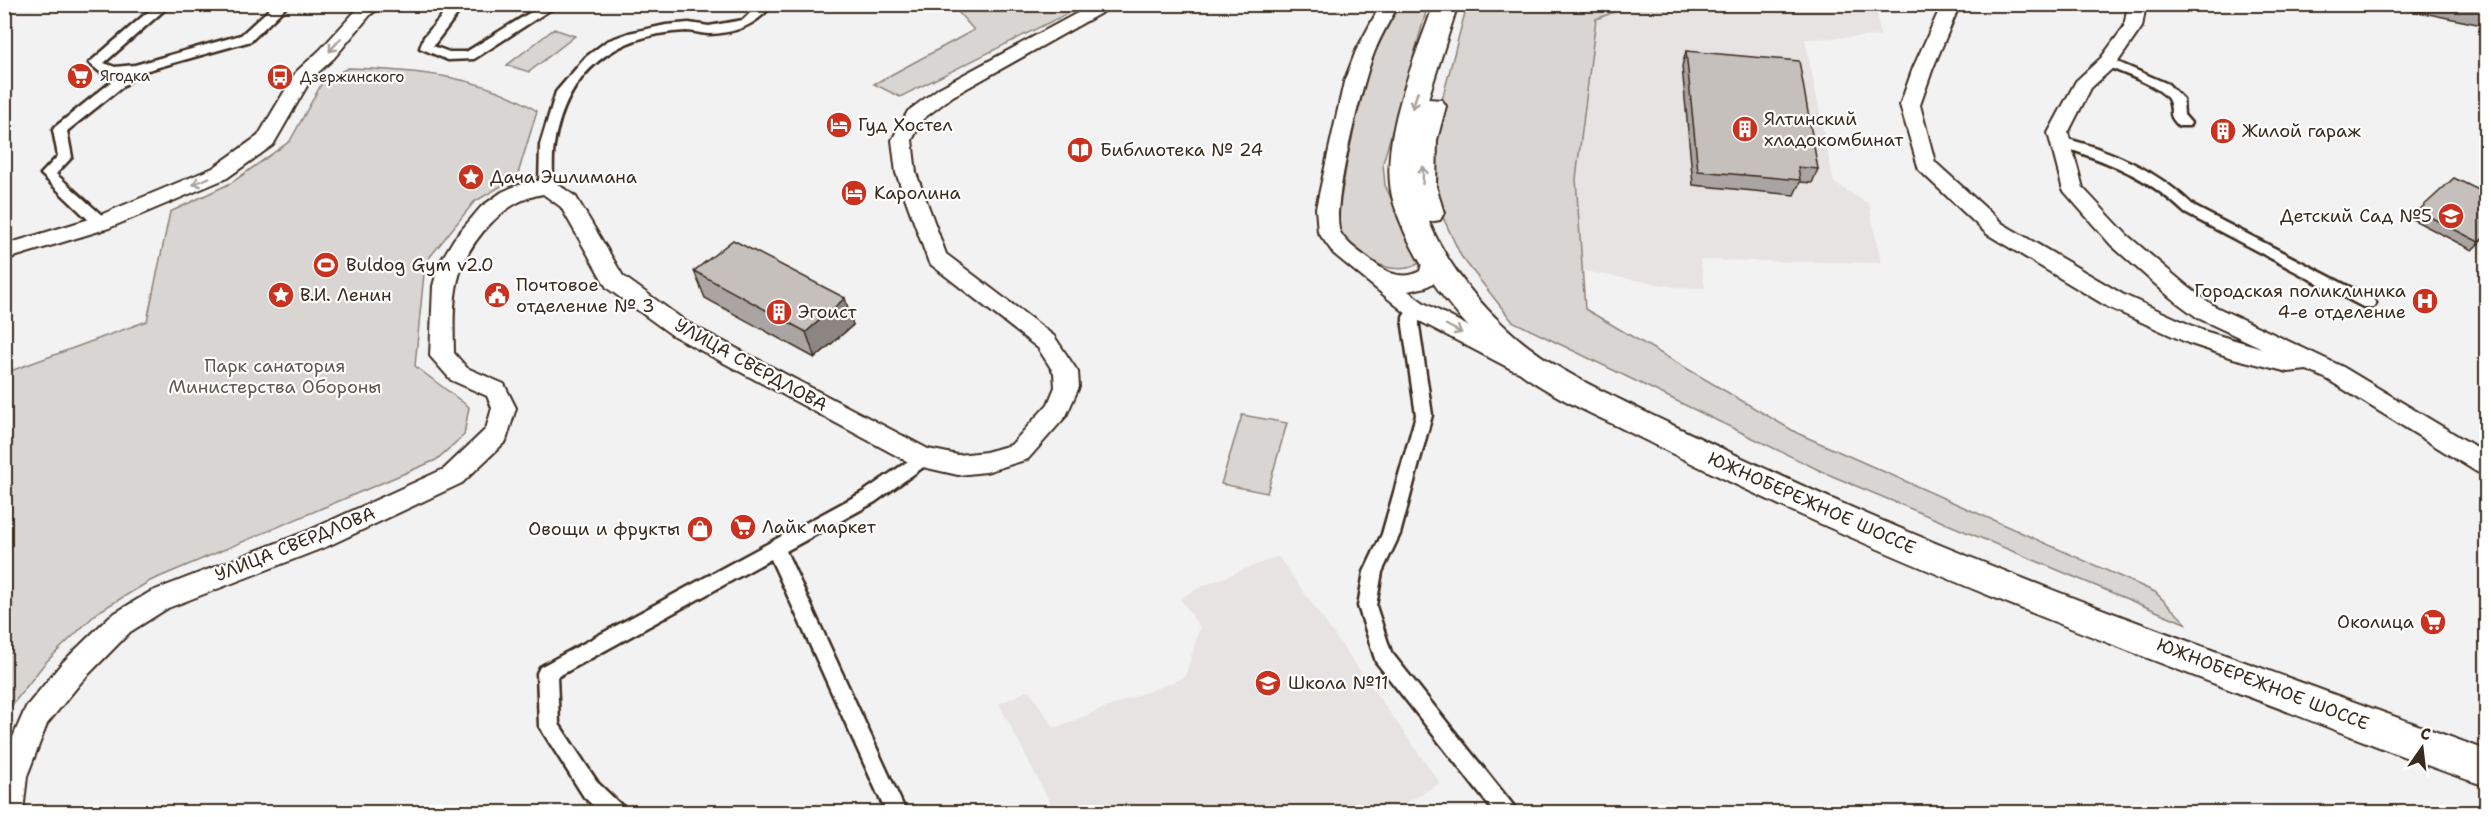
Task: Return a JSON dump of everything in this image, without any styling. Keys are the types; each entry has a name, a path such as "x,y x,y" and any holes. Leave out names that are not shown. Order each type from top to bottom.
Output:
{"highway":[{"name":"ЮЖНОБЕРЕЖНОЕ ШОССЕ","path":"1446,4 1401,147 1401,175 1409,208 1433,257 1521,357 1541,372 1599,403 1784,493 1913,549 2165,648 2487,768"},
{"name":"ЮЖНОБЕРЕЖНОЕ ШОССЕ","path":"1460,4 1425,140 1422,186 1430,216 1446,251 1476,304 1539,350 1608,394 1794,487 2013,577 2487,753"}],"main road":[{"path":"4,253 101,223 220,173 266,140 303,76 327,54 365,10 376,4"},
{"name":"УЛИЦА СВЕРДЛОВА","path":"8,813 12,776 36,716 72,672 120,624 174,593 319,538 453,476 497,434 504,408 495,390 459,374 442,356 443,300 450,264 466,240 492,208 518,192 546,186 569,202 615,282 680,329 923,458 958,465 986,462 1019,452 1058,409 1067,387 1066,372 1046,342 937,258 906,173 902,140 915,115 946,92 1108,4"},
{"path":"1390,4 1365,51 1354,82 1327,208 1327,225 1332,237 1342,249 1416,309 1541,372"},
{"path":"1951,4 1923,68 1910,105 1926,165 1995,229 2116,301 2196,337 2241,352 2288,363 2314,363"},
{"path":"2138,4 2133,27 2108,62 2083,85 2058,133 2073,190 2119,240 2206,312 2314,363 2487,465"},
{"path":"1379,279 1395,283 1416,283 1430,275 1433,257"},
{"path":"1416,309 1476,304"}],"street":[{"path":"165,4 96,63 102,69 116,72 136,69 246,38 283,4"},
{"path":"459,4 429,40 426,48 448,56 470,56 553,4"},
{"path":"546,186 547,145 563,92 591,60 612,44 645,34 689,27 710,30 747,23 767,4"},
{"path":"2108,62 2163,87 2175,99 2177,116 2184,123"},
{"path":"101,223 48,174 65,157 60,129 136,69"},
{"path":"2060,141 2126,164 2168,189 2190,210 2368,303"},
{"path":"1416,309 1411,317 1411,326 1424,416 1391,534 1373,572 1367,606 1383,656 1506,813"},
{"path":"614,813 591,790 549,726 547,673 869,497 923,458"},
{"path":"775,548 896,813"}],"shaded area":[{"path":"1632,5 1876,5 1880,36 1805,39 1834,183 1869,204 1881,263 1700,260 1705,288 1675,287 1583,271 1576,179 1596,18"},
{"name":"Школа №11","path":"1278,556 1440,783 1391,812 1055,812 999,704 1029,690 1054,728 1185,677 1200,627 1180,599 1198,588"}],"green space":[{"path":"952,5 1084,5 900,97 874,84 974,30"},
{"path":"1396,5 1428,5 1383,163 1385,185 1417,255 1418,264 1406,268 1383,266 1372,261 1352,246 1336,227 1366,66 1375,39"},
{"path":"1467,5 1632,5 1596,19 1576,179 1585,309 1797,433 2155,592 2187,624 1825,473 1512,321 1461,256 1433,196 1434,130"},
{"path":"554,29 575,36 529,72 507,65"},
{"name":"Парк санатория Министерства Обороны","path":"348,68 397,70 470,82 494,89 537,111 517,177 474,202 425,263 415,366 469,407 464,435 436,460 150,581 98,612 45,663 5,714 5,373 147,321 170,212 231,183 290,141 323,81"},
{"path":"1242,415 1287,423 1267,493 1221,484"}],"building":[{"name":"Ялтинский хладокомбинат","path":"1686,51 1799,61 1818,169 1798,167 1800,180 1698,171"},
{"name":"Детский Сад №5","path":"2454,178 2487,194 2487,235 2479,242 2418,211"},
{"path":"733,240 845,298 806,332 694,271"}],"place":[{"name":"Ягодка","path":"80,76"},
{"name":"Дзержинского","path":"280,77"},
{"name":"Гуд Хостел","path":"839,125"},
{"name":"Ялтинский хладокомбинат","path":"1745,129"},
{"name":"Жилой гараж","path":"2223,131"},
{"name":"Библиотека № 24","path":"1080,150"},
{"name":"Дача Эшлимана","path":"471,177"},
{"name":"Каролина","path":"854,193"},
{"name":"Детский Сад №5","path":"2451,216"},
{"name":"Buldog Gym v2.0","path":"326,265"},
{"name":"В.И. Ленин","path":"281,295"},
{"name":"Почтовое отделение № 3","path":"497,295"},
{"name":"Городская поликлиника 4-е отделение","path":"2425,301"},
{"name":"Эгоист","path":"779,312"},
{"name":"Лайк маркет","path":"743,527"},
{"name":"Овощи и фрукты","path":"700,529"},
{"name":"Околица","path":"2433,622"},
{"name":"Школа №11","path":"1268,683"}]}
